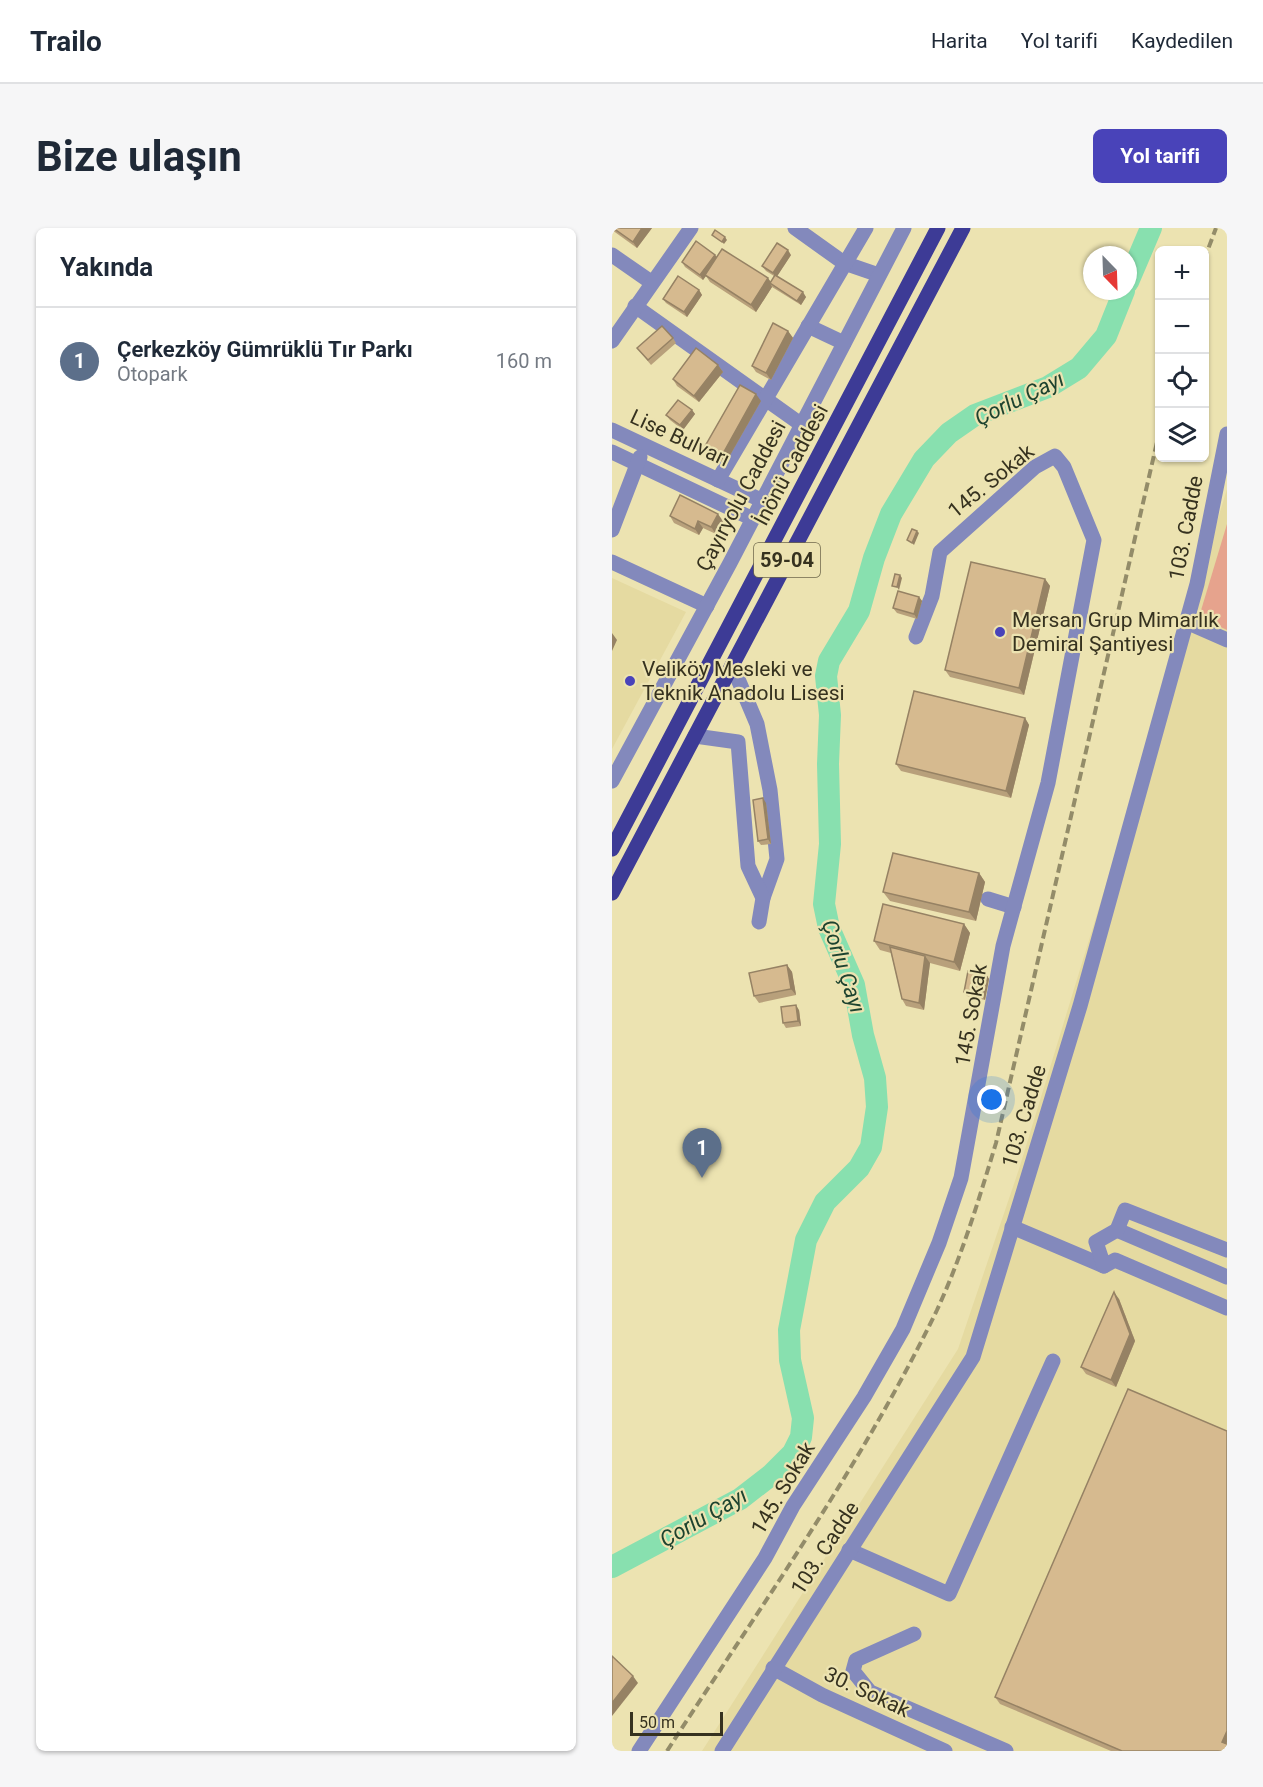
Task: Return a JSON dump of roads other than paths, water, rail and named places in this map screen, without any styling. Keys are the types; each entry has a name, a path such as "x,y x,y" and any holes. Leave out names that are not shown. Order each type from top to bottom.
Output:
{"main road":[{"name":"İnönü Caddesi","path":"612,849 938,228"},
{"name":"59-04","path":"612,893 963,228"}],"street":[{"path":"612,341 651,282 691,228"},
{"path":"795,228 844,263 879,275"},
{"path":"718,480 866,228"},
{"name":"Çayıryolu Caddesi","path":"613,778 763,501 903,228"},
{"path":"612,255 651,282"},
{"path":"635,306 802,425"},
{"path":"808,326 844,343"},
{"name":"Lise Bulvarı","path":"612,430 763,501"},
{"name":"103. Cadde","path":"722,1751 973,1357 1080,1006 1197,584 1227,434"},
{"path":"612,530 639,465 642,444"},
{"name":"Lise Bulvarı","path":"612,452 753,519"},
{"name":"145. Sokak","path":"639,1751 765,1558 793,1506 864,1397 903,1329 939,1243 962,1178 1003,946 1048,783 1094,540 1064,467 1055,456 1035,467 940,552 932,596 916,637"},
{"path":"612,562 707,606"},
{"path":"1186,622 1227,640"},
{"path":"732,665 757,724 770,790 777,859 763,898 759,922"},
{"path":"695,736 738,742 748,866 763,898"},
{"path":"988,899 1014,907"},
{"path":"1104,1266 1096,1242 1117,1230 1125,1210 1227,1251"},
{"path":"1012,1227 1104,1266 1116,1260 1227,1308"},
{"path":"1117,1230 1227,1277"},
{"path":"849,1550 949,1594 1053,1361"},
{"path":"914,1634 856,1660 853,1671 859,1681 870,1692 1006,1751"},
{"name":"30. Sokak","path":"773,1668 822,1695 945,1751"}],"waterway":[{"name":"Çorlu Çayı","path":"1137,261 1151,228"},
{"name":"Çorlu Çayı","path":"612,1567 740,1499 771,1475 793,1453 801,1437 803,1418 790,1360 789,1330 806,1240 825,1202 859,1168 871,1147 877,1107 875,1078 863,1035 854,985 829,928 824,904 830,844 828,764 830,715 826,676 829,661 859,611 874,558 891,514 924,459 949,433 975,415 1048,387 1079,368 1106,336 1120,300"}],"railway":[{"path":"1209,247 1216,228"},
{"path":"667,1751 809,1535 876,1424 937,1310 962,1248 996,1143 1155,451"}],"place":[{"name":"Mersan Grup Mimarlık Demiral Şantiyesi","path":"1000,632"},
{"name":"Veliköy Mesleki ve Teknik Anadolu Lisesi","path":"630,681"},
{"name":"Çerkezköy Gümrüklü Tır Parkı","path":"702,1178"}]}
